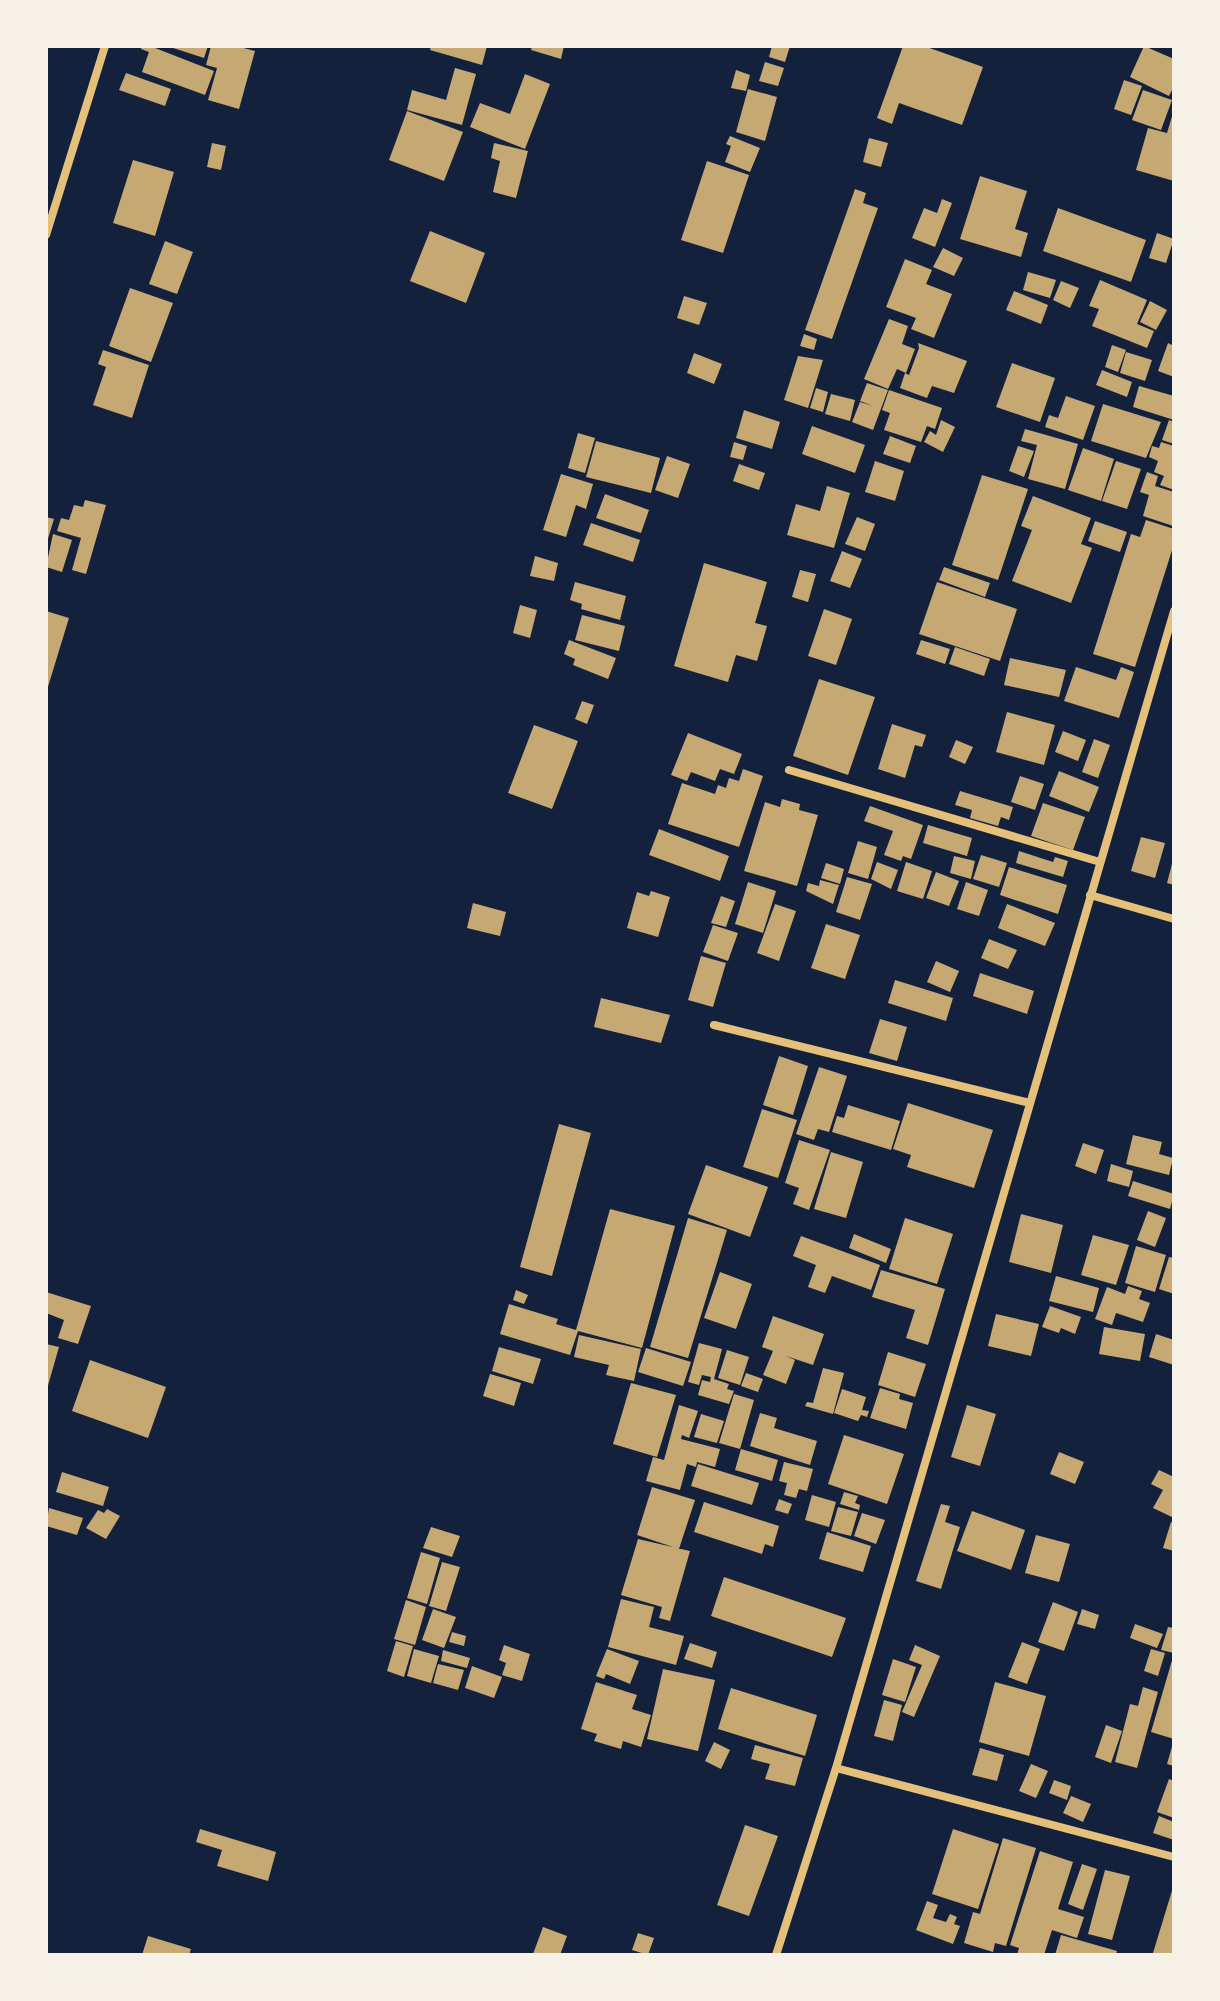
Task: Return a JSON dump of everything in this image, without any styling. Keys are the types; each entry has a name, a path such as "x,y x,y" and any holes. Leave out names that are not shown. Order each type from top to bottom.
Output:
{"street":[{"path":"46,235 105,46"},
{"path":"776,1955 836,1768 1174,611"},
{"path":"789,770 1100,862"},
{"path":"1090,895 1174,919"},
{"path":"714,1025 1030,1103"},
{"path":"836,1768 1174,1857"}],"building":[{"path":"142,46 150,46 214,71 205,95 142,72 149,52 141,49"},
{"path":"167,46 208,46 204,58"},
{"path":"211,46 236,46 255,51 239,109 208,100 217,68 206,65"},
{"path":"431,46 487,46 482,65 430,50"},
{"path":"532,46 564,46 561,59 531,50"},
{"path":"772,46 790,46 785,62 769,57"},
{"path":"903,46 924,46 983,67 962,125 899,103 892,124 877,118"},
{"path":"1144,46 1174,59 1174,86 1169,96 1130,77"},
{"path":"765,62 784,68 778,86 759,81"},
{"path":"455,68 476,74 462,125 407,110 412,90 446,100"},
{"path":"736,70 750,75 746,91 731,88"},
{"path":"126,73 171,89 165,106 119,90"},
{"path":"525,74 550,84 525,149 470,127 480,103 510,114"},
{"path":"1124,80 1142,86 1131,115 1114,109"},
{"path":"748,89 777,97 765,141 736,132"},
{"path":"1143,90 1172,100 1161,130 1132,120"},
{"path":"407,111 463,132 444,181 389,160"},
{"path":"1173,113 1174,181 1136,170 1148,128 1167,133"},
{"path":"730,136 760,148 750,172 725,162 731,146 726,144"},
{"path":"869,138 888,143 881,167 863,162"},
{"path":"212,143 226,146 221,170 207,167"},
{"path":"494,143 528,151 516,198 493,192 500,161 491,158"},
{"path":"133,160 174,172 155,236 113,223"},
{"path":"707,161 749,175 723,253 681,240"},
{"path":"980,176 1027,191 1015,229 1028,233 1021,257 960,239"},
{"path":"855,189 866,193 863,203 878,208 832,339 805,330"},
{"path":"942,199 952,203 935,247 912,238 924,208 937,213"},
{"path":"1058,208 1146,240 1131,282 1043,251"},
{"path":"430,231 485,253 466,303 410,281"},
{"path":"1157,233 1174,239 1166,263 1149,258"},
{"path":"165,241 193,252 177,294 149,284"},
{"path":"943,248 963,258 954,276 933,267"},
{"path":"905,259 932,270 926,284 952,294 934,338 911,329 916,318 886,307"},
{"path":"1028,272 1056,280 1050,298 1023,290"},
{"path":"1100,280 1147,300 1137,324 1154,331 1147,348 1092,326 1099,309 1089,306"},
{"path":"1061,281 1079,288 1070,308 1053,300"},
{"path":"130,288 173,303 151,362 109,346"},
{"path":"1014,291 1048,305 1041,324 1006,310"},
{"path":"684,296 707,303 699,325 677,318"},
{"path":"1150,301 1167,310 1156,330 1140,322"},
{"path":"889,319 908,326 902,344 915,349 906,373 897,369 888,389 864,379"},
{"path":"804,334 817,339 814,350 800,346"},
{"path":"918,343 967,361 954,393 932,386 927,398 900,388 905,373 909,375"},
{"path":"1168,343 1174,346 1174,377 1158,371"},
{"path":"1112,345 1126,350 1118,372 1105,367"},
{"path":"103,350 149,365 132,418 93,405 106,367 98,364"},
{"path":"1126,352 1152,360 1145,381 1120,373"},
{"path":"694,353 722,364 714,384 687,373"},
{"path":"798,356 823,360 808,408 784,400"},
{"path":"1012,363 1055,378 1040,422 996,407"},
{"path":"1102,370 1132,382 1127,397 1096,385"},
{"path":"867,383 888,390 873,430 852,422 860,402 873,406 860,401"},
{"path":"1139,386 1174,396 1174,420 1133,407"},
{"path":"816,388 828,392 823,412 810,408"},
{"path":"889,390 942,408 935,429 927,426 921,442 884,430 890,413 882,410"},
{"path":"831,394 855,400 850,421 825,414"},
{"path":"1066,396 1095,406 1083,440 1045,427 1049,415 1058,418"},
{"path":"1103,404 1161,422 1146,458 1091,441"},
{"path":"744,410 780,422 772,449 736,438"},
{"path":"941,420 955,427 943,452 924,442 930,431 936,435"},
{"path":"1169,420 1174,422 1174,444 1162,440"},
{"path":"812,426 865,445 855,473 802,454"},
{"path":"1025,429 1078,444 1065,489 1028,479 1037,445 1021,441"},
{"path":"578,433 595,438 585,473 568,468"},
{"path":"890,436 916,446 910,463 883,454"},
{"path":"596,441 660,458 651,493 586,477"},
{"path":"734,442 747,446 743,460 730,457"},
{"path":"1161,442 1174,446 1174,490 1160,485 1164,476 1154,472 1158,461 1149,457 1152,446 1159,448"},
{"path":"1018,446 1034,451 1024,477 1009,471"},
{"path":"1083,448 1114,459 1101,501 1068,490"},
{"path":"667,456 690,464 678,498 655,490"},
{"path":"875,461 904,471 895,501 865,492"},
{"path":"1116,461 1141,469 1127,509 1102,501"},
{"path":"739,464 765,473 759,490 733,481"},
{"path":"1147,472 1158,476 1155,486 1174,492 1173,526 1143,516 1149,495 1140,492"},
{"path":"561,474 593,484 586,509 576,505 566,537 543,530"},
{"path":"982,475 1028,489 998,580 952,565"},
{"path":"827,486 850,493 834,548 787,535 796,504 820,511"},
{"path":"605,494 649,510 641,533 596,518"},
{"path":"1033,496 1091,518 1081,544 1092,548 1071,603 1012,581 1032,530 1021,526"},
{"path":"85,500 106,505 86,574 72,570 81,538 57,531 61,518 69,520 74,505 83,507"},
{"path":"46,517 54,519 47,542 46,542"},
{"path":"857,517 875,524 865,551 845,544"},
{"path":"1146,520 1174,529 1174,544 1135,667 1093,654 1131,534 1140,537"},
{"path":"1095,521 1127,532 1120,552 1088,541"},
{"path":"591,523 640,540 633,562 583,545"},
{"path":"53,534 72,540 62,572 46,567"},
{"path":"842,551 862,559 850,588 830,581"},
{"path":"535,556 558,563 554,581 530,576"},
{"path":"704,563 767,582 755,623 767,626 757,661 736,655 728,682 674,666"},
{"path":"944,567 990,583 985,597 939,580"},
{"path":"800,570 816,574 808,602 792,597"},
{"path":"575,582 626,596 620,620 581,609 582,604 570,600"},
{"path":"937,582 1017,609 1000,661 919,634"},
{"path":"520,605 537,610 530,638 513,633"},
{"path":"824,609 852,619 836,665 808,656"},
{"path":"46,611 69,618 47,690 46,690"},
{"path":"582,615 625,626 619,651 575,640"},
{"path":"569,640 616,658 608,679 573,665 575,659 564,654"},
{"path":"921,640 950,649 945,664 916,654"},
{"path":"955,647 990,659 984,676 949,664"},
{"path":"1010,658 1066,670 1059,697 1004,685"},
{"path":"1076,667 1116,680 1121,667 1134,672 1119,718 1064,701"},
{"path":"819,679 875,697 848,775 793,756"},
{"path":"582,701 594,705 587,724 575,719"},
{"path":"1007,712 1055,725 1044,765 996,752"},
{"path":"892,724 926,735 922,747 915,745 905,778 878,769"},
{"path":"534,725 578,741 552,809 508,793"},
{"path":"1063,731 1086,740 1078,761 1055,752"},
{"path":"688,733 742,754 734,774 720,769 715,781 691,772 687,781 671,775"},
{"path":"1094,739 1110,745 1098,778 1082,772"},
{"path":"956,740 973,747 965,764 949,757"},
{"path":"743,769 763,776 739,847 668,824 682,783 715,794 718,785 726,788 729,778 739,781"},
{"path":"1059,771 1099,787 1089,812 1049,796"},
{"path":"1020,776 1044,784 1035,810 1011,802"},
{"path":"960,791 1013,807 1009,820 1001,817 998,826 970,818 972,810 955,805"},
{"path":"782,799 800,804 799,810 818,815 797,886 744,871 765,802 780,807"},
{"path":"1043,803 1085,817 1073,850 1031,836"},
{"path":"870,806 923,825 911,859 903,856 901,861 884,855 893,831 864,821"},
{"path":"928,825 972,838 967,856 923,843"},
{"path":"659,829 729,856 720,881 649,855"},
{"path":"1141,837 1165,843 1155,878 1131,871"},
{"path":"858,841 877,847 868,879 848,873"},
{"path":"1019,851 1053,862 1055,857 1068,861 1063,877 1016,863"},
{"path":"981,855 1007,863 999,887 973,879"},
{"path":"954,856 975,861 971,879 950,873"},
{"path":"1174,860 1174,885 1167,883"},
{"path":"877,862 898,870 891,889 871,879"},
{"path":"906,862 932,871 923,899 897,891"},
{"path":"826,863 844,869 840,884 821,878"},
{"path":"1009,867 1067,885 1058,914 1000,895"},
{"path":"936,872 959,881 949,906 926,898"},
{"path":"847,877 872,884 860,920 836,912"},
{"path":"820,880 839,885 833,904 806,891 808,883 819,886"},
{"path":"748,882 776,891 763,933 735,924"},
{"path":"966,882 988,890 979,916 957,909"},
{"path":"651,891 670,897 658,937 627,928 637,892 649,896"},
{"path":"721,896 735,901 726,927 711,923"},
{"path":"473,903 506,912 500,936 467,928"},
{"path":"775,904 796,911 779,961 757,953"},
{"path":"1007,904 1055,923 1045,946 998,928"},
{"path":"826,924 860,935 845,979 811,968"},
{"path":"713,925 738,933 728,961 703,952"},
{"path":"989,939 1017,950 1008,969 981,958"},
{"path":"701,956 726,963 713,1007 688,1000"},
{"path":"936,961 959,971 950,992 927,982"},
{"path":"980,973 1034,991 1027,1014 973,996"},
{"path":"895,980 953,998 946,1021 888,1003"},
{"path":"601,998 670,1015 661,1043 594,1027"},
{"path":"880,1019 907,1027 897,1061 869,1053"},
{"path":"779,1056 808,1066 793,1115 763,1105"},
{"path":"819,1067 847,1076 829,1132 818,1129 814,1140 796,1134"},
{"path":"908,1103 993,1130 974,1188 907,1167 911,1155 893,1149"},
{"path":"848,1105 900,1121 891,1150 832,1132 837,1116 844,1118"},
{"path":"762,1109 797,1120 778,1178 743,1167"},
{"path":"559,1124 591,1133 552,1276 520,1267"},
{"path":"1133,1135 1162,1142 1159,1154 1173,1158 1169,1175 1126,1164"},
{"path":"799,1140 830,1150 809,1210 793,1204 799,1188 785,1183"},
{"path":"1083,1143 1104,1150 1096,1174 1075,1166"},
{"path":"831,1152 863,1162 846,1218 814,1209"},
{"path":"1111,1164 1133,1171 1129,1187 1107,1181"},
{"path":"706,1165 768,1187 750,1237 688,1214"},
{"path":"1133,1181 1174,1194 1170,1209 1128,1196"},
{"path":"610,1209 675,1226 642,1348 578,1331 570,1355 500,1334 509,1304 558,1319 556,1324 576,1330"},
{"path":"1148,1211 1166,1218 1155,1247 1137,1240"},
{"path":"1021,1214 1063,1225 1051,1273 1009,1262"},
{"path":"688,1218 727,1230 688,1358 650,1347"},
{"path":"905,1218 953,1234 937,1284 889,1269"},
{"path":"854,1234 891,1249 886,1263 849,1248"},
{"path":"1093,1235 1129,1245 1116,1285 1081,1275"},
{"path":"801,1236 880,1265 871,1290 832,1276 825,1293 808,1287 816,1265 793,1256"},
{"path":"1136,1246 1166,1255 1155,1292 1125,1283"},
{"path":"1169,1257 1174,1258 1174,1294 1159,1289"},
{"path":"881,1270 945,1289 928,1345 906,1338 915,1310 872,1297"},
{"path":"720,1272 752,1284 736,1329 704,1318"},
{"path":"1056,1276 1099,1288 1093,1312 1049,1301"},
{"path":"1128,1286 1142,1291 1139,1299 1150,1303 1143,1322 1116,1313 1112,1325 1095,1319 1107,1287 1125,1294"},
{"path":"516,1290 528,1295 524,1304 513,1300"},
{"path":"46,1292 91,1306 78,1344 58,1338 64,1320 46,1313"},
{"path":"1050,1306 1081,1317 1075,1334 1061,1328 1059,1333 1042,1327"},
{"path":"996,1314 1039,1324 1031,1356 988,1346"},
{"path":"773,1316 824,1334 813,1365 786,1356 795,1360 786,1384 763,1375 773,1351 762,1347"},
{"path":"1104,1327 1145,1334 1140,1361 1099,1354"},
{"path":"1156,1334 1174,1340 1174,1365 1149,1357"},
{"path":"579,1335 641,1349 634,1381 606,1375 609,1365 574,1357"},
{"path":"699,1343 722,1349 714,1379 729,1384 727,1389 734,1391 729,1404 698,1395 702,1380 710,1382 711,1377 702,1375 699,1385 688,1382"},
{"path":"46,1344 59,1347 47,1389 46,1389"},
{"path":"499,1347 541,1359 533,1384 492,1371"},
{"path":"646,1348 691,1362 683,1386 638,1372"},
{"path":"727,1350 749,1357 740,1385 718,1378"},
{"path":"888,1352 926,1364 915,1397 878,1385"},
{"path":"90,1360 166,1387 148,1438 72,1411"},
{"path":"823,1368 844,1373 833,1414 805,1406 807,1402 813,1403"},
{"path":"746,1373 763,1379 758,1392 741,1386"},
{"path":"490,1374 521,1383 514,1406 483,1396"},
{"path":"631,1383 676,1395 657,1457 613,1444"},
{"path":"880,1388 900,1394 899,1399 913,1403 906,1429 870,1418"},
{"path":"842,1389 866,1397 862,1410 869,1411 867,1417 861,1415 858,1421 834,1413"},
{"path":"734,1394 754,1400 740,1449 719,1443"},
{"path":"679,1405 698,1411 689,1438 682,1435 681,1439 720,1449 715,1467 697,1462 696,1467 687,1464 680,1490 646,1481 653,1457 664,1460"},
{"path":"967,1405 996,1414 980,1466 951,1457"},
{"path":"760,1413 777,1418 774,1428 817,1441 810,1465 750,1446"},
{"path":"701,1414 724,1421 717,1443 694,1437"},
{"path":"844,1435 904,1454 887,1504 828,1484"},
{"path":"741,1449 778,1460 772,1481 735,1470"},
{"path":"1059,1452 1084,1462 1075,1484 1050,1474"},
{"path":"784,1462 813,1469 807,1491 799,1489 796,1498 784,1495 787,1483 779,1481"},
{"path":"698,1464 759,1483 752,1505 691,1486"},
{"path":"1159,1470 1174,1477 1174,1518 1153,1508 1163,1490 1151,1484"},
{"path":"62,1472 109,1487 103,1506 56,1492"},
{"path":"652,1487 695,1500 679,1549 637,1535"},
{"path":"844,1492 858,1496 855,1503 860,1505 859,1510 840,1504"},
{"path":"812,1495 836,1502 829,1527 805,1520"},
{"path":"779,1499 792,1504 788,1514 775,1510"},
{"path":"704,1502 779,1526 773,1547 765,1544 762,1554 694,1532"},
{"path":"941,1504 950,1506 945,1522 960,1527 941,1589 916,1581"},
{"path":"838,1507 858,1512 851,1536 831,1531"},
{"path":"49,1508 83,1518 77,1535 46,1526"},
{"path":"107,1509 120,1516 106,1539 86,1528 98,1510 104,1513"},
{"path":"972,1511 1025,1530 1011,1570 957,1551"},
{"path":"862,1513 885,1520 876,1544 854,1536"},
{"path":"1171,1522 1174,1523 1174,1551 1163,1548"},
{"path":"431,1527 460,1536 452,1557 423,1548"},
{"path":"827,1532 871,1546 863,1572 819,1559"},
{"path":"1036,1535 1070,1544 1059,1582 1025,1573"},
{"path":"638,1539 690,1551 670,1621 659,1618 662,1607 621,1595"},
{"path":"421,1552 440,1558 427,1604 407,1598"},
{"path":"442,1562 460,1567 446,1611 429,1606"},
{"path":"724,1577 846,1618 832,1657 711,1616"},
{"path":"621,1599 654,1607 649,1627 684,1636 676,1665 608,1647"},
{"path":"406,1600 426,1607 415,1645 394,1639"},
{"path":"1053,1602 1078,1612 1064,1651 1038,1642"},
{"path":"433,1609 456,1617 444,1648 422,1640"},
{"path":"1082,1609 1099,1615 1095,1629 1077,1624"},
{"path":"1135,1624 1163,1634 1157,1648 1130,1638"},
{"path":"1168,1627 1174,1628 1174,1653 1161,1650"},
{"path":"452,1632 466,1636 464,1646 449,1642"},
{"path":"396,1641 413,1646 404,1677 387,1671"},
{"path":"1022,1642 1040,1649 1027,1684 1008,1677"},
{"path":"690,1643 717,1652 712,1668 684,1659"},
{"path":"504,1645 530,1654 522,1681 502,1675 506,1663 499,1660"},
{"path":"915,1645 940,1656 914,1717 902,1712 922,1665 909,1660"},
{"path":"414,1649 439,1656 431,1683 407,1676"},
{"path":"607,1649 639,1661 630,1684 606,1674 604,1679 596,1676"},
{"path":"1151,1649 1165,1653 1158,1676 1144,1671"},
{"path":"443,1650 470,1658 467,1668 441,1661"},
{"path":"1174,1657 1174,1739 1151,1732"},
{"path":"893,1659 916,1667 905,1702 882,1695"},
{"path":"438,1664 464,1670 458,1690 433,1683"},
{"path":"472,1666 502,1677 494,1698 465,1688"},
{"path":"663,1669 715,1680 698,1751 647,1739"},
{"path":"596,1682 637,1695 632,1709 651,1715 641,1747 623,1741 621,1749 594,1741 597,1734 581,1729"},
{"path":"995,1682 1046,1696 1029,1756 979,1742"},
{"path":"1143,1687 1158,1692 1137,1768 1115,1762 1130,1704 1138,1706"},
{"path":"731,1688 817,1715 805,1756 718,1729"},
{"path":"884,1700 902,1705 893,1741 874,1736"},
{"path":"1106,1725 1122,1731 1111,1763 1095,1757"},
{"path":"714,1742 730,1750 721,1769 705,1761"},
{"path":"1174,1743 1174,1766 1167,1764"},
{"path":"755,1745 803,1758 795,1786 765,1779 770,1764 751,1759"},
{"path":"980,1748 1004,1755 997,1781 972,1775"},
{"path":"1031,1764 1048,1771 1036,1798 1019,1791"},
{"path":"1169,1779 1174,1781 1174,1818 1157,1812"},
{"path":"1054,1780 1071,1786 1067,1800 1049,1793"},
{"path":"1071,1796 1091,1804 1083,1822 1063,1813"},
{"path":"1159,1816 1174,1822 1174,1840 1153,1833"},
{"path":"745,1825 778,1836 749,1916 717,1905"},
{"path":"200,1829 276,1852 268,1881 217,1866 222,1850 196,1842"},
{"path":"953,1829 999,1844 978,1909 932,1894"},
{"path":"1003,1838 1036,1848 1006,1946 995,1943 993,1952 964,1943 973,1912 980,1914"},
{"path":"1040,1851 1073,1862 1058,1909 1084,1917 1077,1938 1052,1930 1044,1955 1017,1955 1019,1948 1010,1945"},
{"path":"1082,1864 1097,1869 1083,1910 1068,1904"},
{"path":"1105,1870 1130,1876 1112,1940 1088,1934"},
{"path":"1174,1884 1174,1955 1161,1955 1153,1953"},
{"path":"927,1901 938,1905 933,1918 946,1922 950,1914 957,1917 954,1924 960,1926 953,1944 916,1930"},
{"path":"543,1927 567,1936 560,1955 533,1954"},
{"path":"638,1933 654,1938 648,1955 632,1950"},
{"path":"1061,1935 1117,1951 1116,1955 1055,1955"},
{"path":"148,1936 191,1949 189,1955 142,1955"}]}
